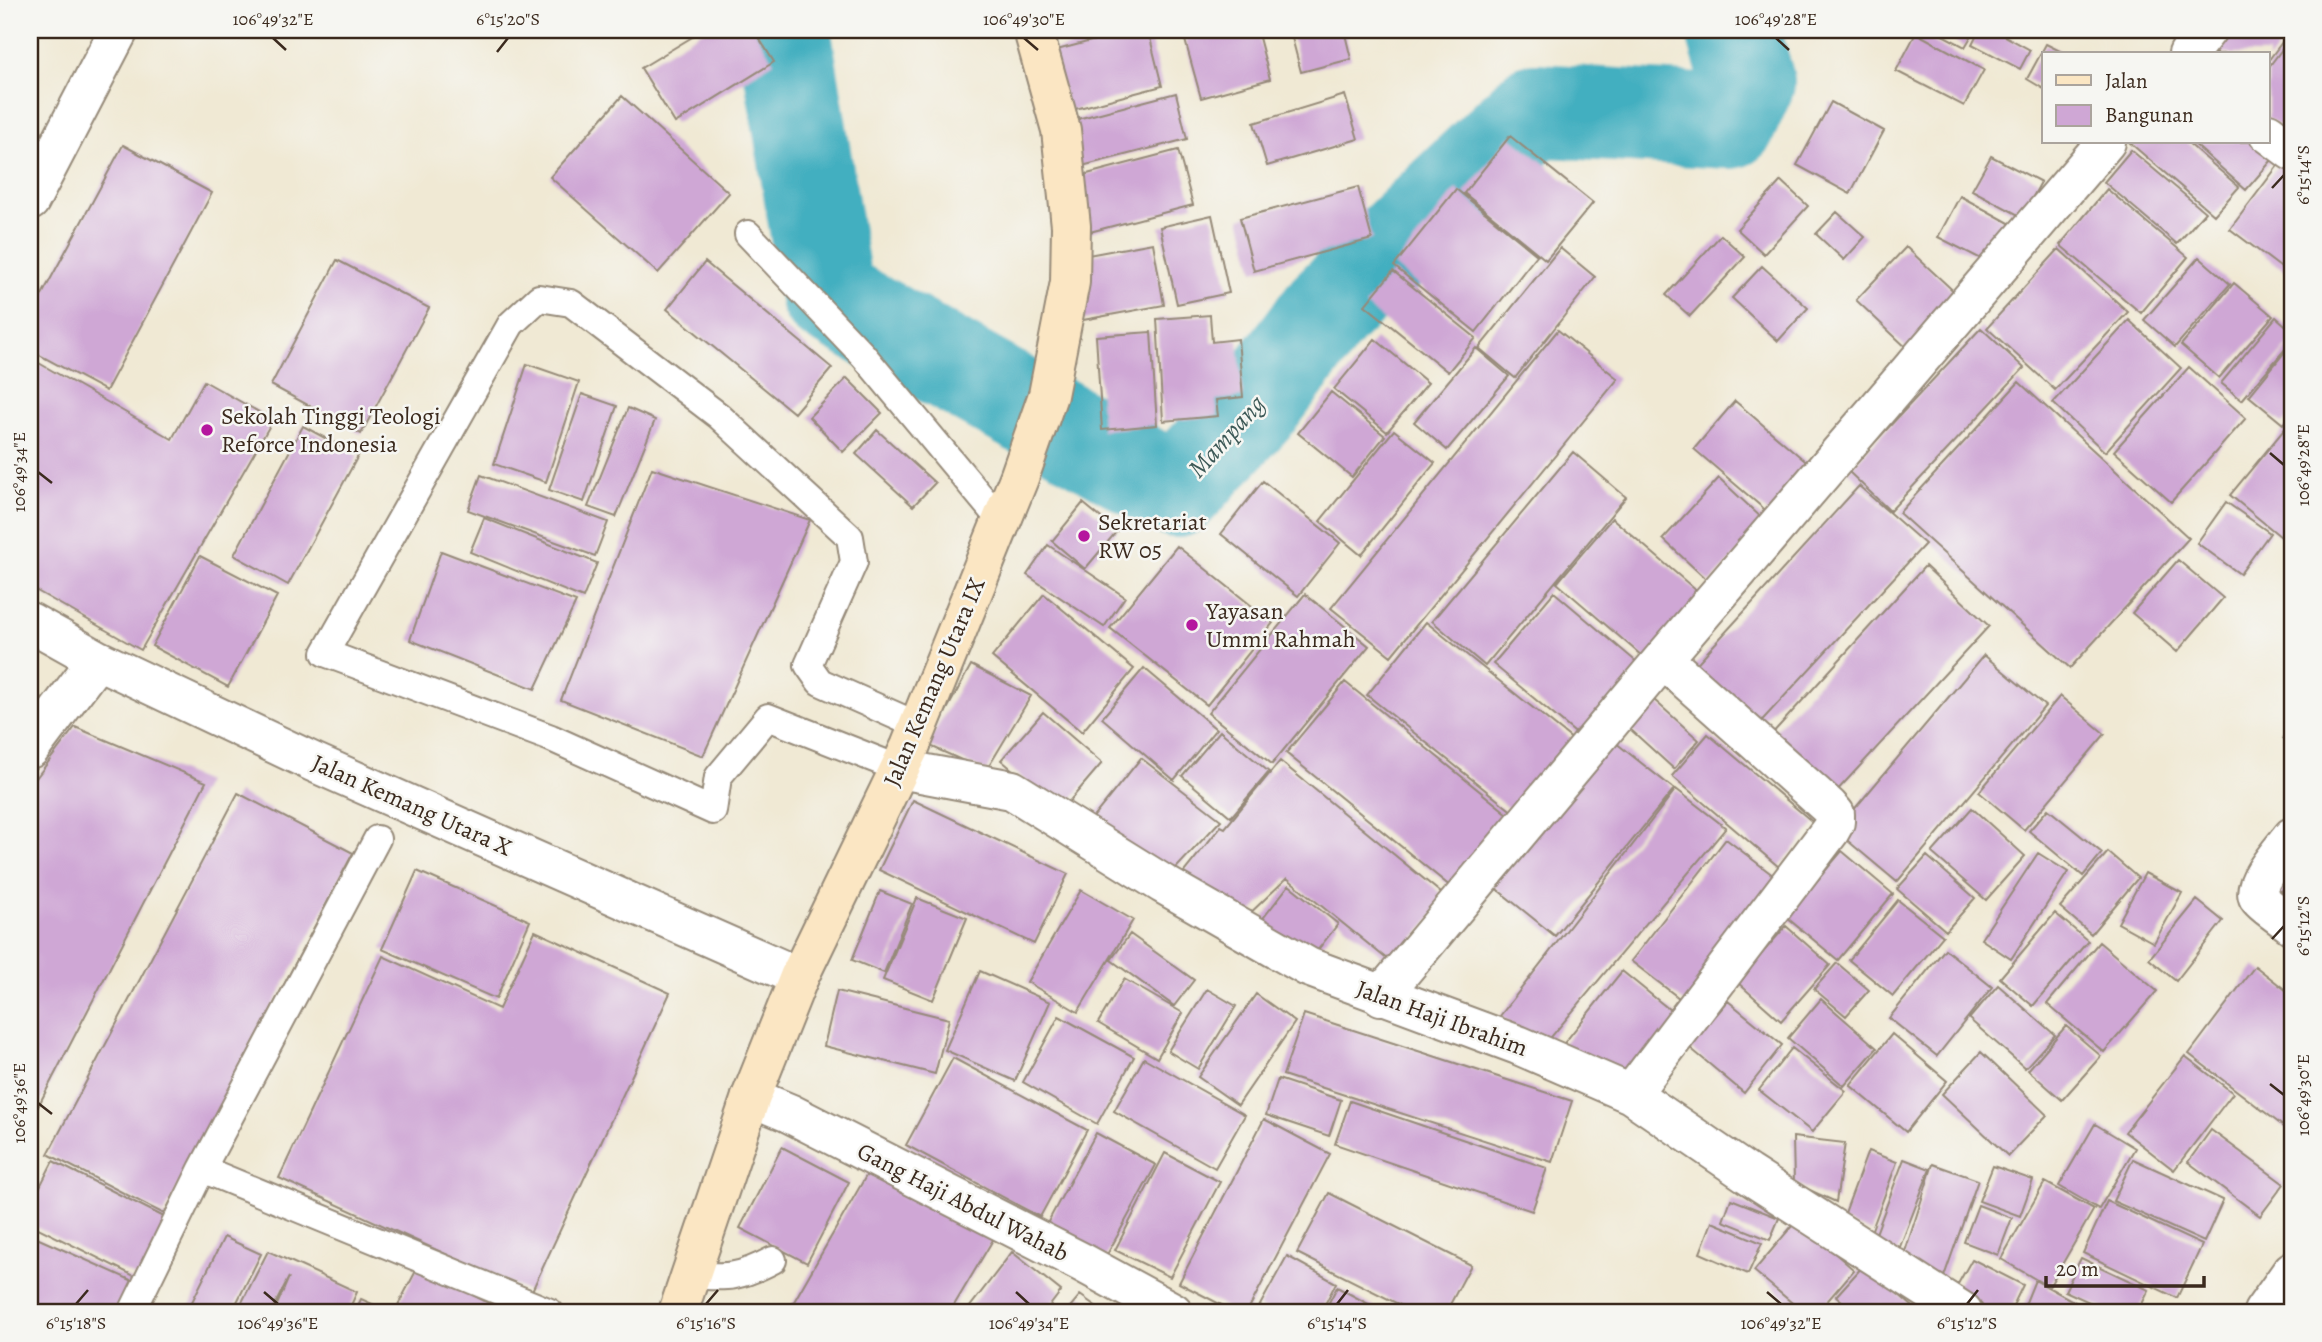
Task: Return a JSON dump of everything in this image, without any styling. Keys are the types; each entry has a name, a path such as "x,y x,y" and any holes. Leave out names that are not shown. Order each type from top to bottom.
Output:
{"street":[{"path":"30,201 119,30"},
{"name":"Jalan Kemang Utara IX","path":"678,1312 751,1097 799,978 919,726 1019,478 1048,395 1070,282 1071,226 1061,130 1033,30"},
{"path":"2190,52 2207,30"},
{"path":"2270,135 2292,152"},
{"path":"1381,996 1663,659 2104,144"},
{"name":"Jalan Kemang Utara X","path":"30,622 98,660 313,762 799,978"},
{"path":"1632,1094 1835,822 1835,814 1829,807 1663,659"},
{"path":"30,749 91,668"},
{"name":"Jalan Haji Ibrahim","path":"900,769 1012,790 1163,884 1308,967 1518,1045 1632,1094 1748,1174 1964,1312"},
{"path":"2292,837 2259,881 2256,890 2258,898 2292,925"},
{"name":"Gang Haji Abdul Wahab","path":"751,1097 789,1113 1173,1312"},
{"path":"2263,1312 2292,1271"}],"lane":[{"path":"748,234 863,355 1001,520"},
{"path":"900,769 768,717 718,777 713,811 551,738 326,653 512,324 539,298 571,303 719,416 850,537 854,562 808,665 820,682 919,726"},
{"path":"132,1312 202,1169 377,839"},
{"path":"202,1169 551,1312"},
{"path":"690,1275 722,1277 748,1273 773,1260"}],"building":[{"path":"704,30 754,30 774,62 675,123 641,68"},
{"path":"1133,30 1148,30 1162,86 1068,111 1053,51"},
{"path":"1224,30 1257,30 1270,79 1201,98 1185,40"},
{"path":"1290,30 1344,30 1351,59 1301,72"},
{"path":"1933,30 1975,30 1965,47"},
{"path":"1979,30 1994,30 2030,50 2020,69 1972,44"},
{"path":"2217,30 2291,30 2270,58 2270,52 2200,52"},
{"path":"1916,33 1984,70 1964,106 1896,71"},
{"path":"2292,36 2292,136 2270,119 2270,65"},
{"path":"2046,44 2062,52 2042,52 2042,88 2027,79"},
{"path":"1176,93 1187,139 1078,167 1066,122"},
{"path":"1345,95 1358,139 1267,166 1254,123"},
{"path":"622,96 729,193 658,273 550,177"},
{"path":"1831,102 1884,131 1850,194 1797,165"},
{"path":"1510,136 1593,203 1546,260 1464,193"},
{"path":"2131,144 2189,144 2239,187 2214,215"},
{"path":"2194,144 2253,144 2272,160 2246,190"},
{"path":"123,145 212,193 106,391 30,350 30,317"},
{"path":"1178,150 1193,205 1086,233 1072,178"},
{"path":"2131,150 2205,212 2177,244 2104,182"},
{"path":"1991,156 2041,182 2022,217 1972,190"},
{"path":"2283,159 2292,167 2292,276 2230,229"},
{"path":"1781,181 1808,206 1764,254 1737,229"},
{"path":"1358,187 1372,239 1254,271 1240,218"},
{"path":"1456,189 1537,255 1476,332 1394,266"},
{"path":"2107,189 2188,257 2141,313 2060,245"},
{"path":"1960,196 2011,224 1989,263 1938,237"},
{"path":"1837,212 1865,237 1844,260 1816,234"},
{"path":"1212,215 1229,293 1177,304 1160,227"},
{"path":"1721,235 1745,257 1690,316 1666,295"},
{"path":"1153,243 1164,305 1083,320 1072,258"},
{"path":"1906,247 1960,297 1910,351 1856,300"},
{"path":"1560,248 1595,277 1515,378 1479,348"},
{"path":"2059,249 2128,312 2055,390 1987,328"},
{"path":"2199,257 2230,284 2175,347 2144,320"},
{"path":"337,260 429,308 361,434 271,385"},
{"path":"705,262 832,368 794,413 667,309"},
{"path":"1762,266 1808,308 1778,341 1732,298"},
{"path":"1393,271 1476,338 1448,372 1365,305"},
{"path":"2234,283 2273,316 2219,378 2181,345"},
{"path":"1210,315 1212,342 1238,339 1243,397 1216,400 1218,416 1163,421 1157,319"},
{"path":"2276,317 2292,331 2292,341 2242,400 2221,383"},
{"path":"2129,320 2181,368 2105,452 2053,403"},
{"path":"1981,328 2024,368 1890,511 1848,471"},
{"path":"1558,330 1618,379 1391,656 1331,608"},
{"path":"1151,332 1157,425 1102,430 1096,336"},
{"path":"1375,339 1428,383 1387,432 1334,389"},
{"path":"2292,343 2292,413 2283,424 2249,396"},
{"path":"1476,348 1509,376 1447,450 1414,422"},
{"path":"30,358 172,439 204,381 273,420 141,650 30,587"},
{"path":"527,364 579,382 546,482 494,464"},
{"path":"2189,367 2246,418 2171,502 2114,451"},
{"path":"847,378 882,413 843,452 809,417"},
{"path":"2019,382 2189,538 2070,668 1899,513"},
{"path":"1331,392 1385,436 1352,477 1298,433"},
{"path":"582,394 617,406 584,502 549,490"},
{"path":"1735,401 1811,466 1770,514 1694,449"},
{"path":"628,408 655,420 616,517 588,507"},
{"path":"2292,420 2292,546 2230,495"},
{"path":"303,426 358,456 288,585 234,555"},
{"path":"877,430 935,483 913,506 856,454"},
{"path":"1394,430 1435,463 1361,555 1320,521"},
{"path":"1573,452 1626,497 1485,666 1432,621"},
{"path":"652,468 810,520 703,756 561,700"},
{"path":"481,475 608,522 595,556 468,510"},
{"path":"1719,478 1766,522 1710,583 1663,539"},
{"path":"1263,481 1340,543 1298,596 1221,534"},
{"path":"1859,486 1925,544 1754,729 1691,670"},
{"path":"2226,502 2270,533 2240,574 2197,543"},
{"name":"Sekretariat RW 05","path":"1083,503 1117,531 1085,569 1052,541"},
{"path":"484,518 597,563 583,598 470,552"},
{"path":"1612,518 1705,598 1649,662 1557,583"},
{"path":"1048,545 1125,597 1104,627 1027,575"},
{"name":"Yayasan Ummi Rahmah","path":"1177,546 1273,623 1207,705 1110,628"},
{"path":"441,551 576,602 535,689 410,640"},
{"path":"200,556 277,596 228,687 152,646"},
{"path":"2178,560 2223,598 2177,652 2132,613"},
{"path":"1925,566 1989,626 1834,794 1770,736"},
{"path":"1554,592 1646,670 1585,741 1493,664"},
{"path":"1044,594 1134,669 1082,732 992,657"},
{"path":"1305,594 1369,646 1272,764 1208,713"},
{"path":"1426,622 1578,744 1519,817 1367,695"},
{"path":"1984,655 2045,706 1897,882 1836,831"},
{"path":"971,665 1031,696 986,771 928,745"},
{"path":"1144,668 1216,729 1174,780 1102,718"},
{"path":"1345,682 1514,819 1456,891 1286,753"},
{"path":"1644,691 1699,740 1674,769 1619,719"},
{"path":"2060,696 2105,734 2024,830 1979,792"},
{"path":"1043,712 1102,763 1061,811 1001,760"},
{"path":"75,727 206,782 30,1122 30,786"},
{"path":"2292,727 2292,746 2283,738"},
{"path":"1220,731 1269,772 1231,817 1182,776"},
{"path":"1708,734 1815,824 1779,867 1672,776"},
{"path":"1606,735 1674,789 1555,936 1488,882"},
{"path":"1141,758 1221,820 1166,879 1090,821"},
{"path":"1280,761 1447,898 1393,964 1287,878 1244,919 1172,887 1221,826 1225,828"},
{"path":"1676,789 1726,828 1542,1048 1500,1016"},
{"path":"238,793 353,853 164,1214 48,1154"},
{"path":"913,800 1068,874 1034,944 879,870"},
{"path":"1972,808 2025,856 1986,900 1932,853"},
{"path":"2048,809 2102,853 2083,876 2029,831"},
{"path":"1726,839 1787,886 1692,1008 1631,961"},
{"path":"1842,851 1893,894 1838,960 1786,917"},
{"path":"2108,852 2138,878 2091,934 2060,907"},
{"path":"2038,853 2068,872 2011,959 1981,939"},
{"path":"1927,856 1975,898 1946,931 1897,889"},
{"path":"417,871 530,921 496,999 382,949"},
{"path":"2145,873 2182,893 2154,943 2118,923"},
{"path":"2292,878 2292,918 2272,903"},
{"path":"1289,885 1338,924 1306,965 1257,926"},
{"path":"1081,890 1133,920 1078,1012 1027,982"},
{"path":"880,891 912,904 884,973 852,960"},
{"path":"917,898 967,918 933,1000 883,980"},
{"path":"1898,900 1943,936 1893,996 1849,960"},
{"path":"2197,900 2223,921 2176,981 2149,959"},
{"path":"2055,913 2088,941 2033,1006 2000,978"},
{"path":"1786,926 1830,965 1781,1021 1737,982"},
{"path":"535,931 670,993 531,1293 279,1178 383,956 499,1009"},
{"path":"1130,934 1194,980 1174,1006 1111,960"},
{"path":"2099,942 2157,991 2104,1052 2047,1004"},
{"path":"1945,949 1992,987 1937,1056 1889,1018"},
{"path":"1837,963 1869,990 1846,1016 1814,989"},
{"path":"2255,966 2292,995 2292,1133 2189,1054"},
{"path":"980,971 1050,1002 1015,1081 945,1050"},
{"path":"1622,971 1681,1019 1628,1082 1557,1052"},
{"path":"1124,979 1183,1013 1157,1058 1098,1023"},
{"path":"1998,985 2055,1035 2025,1068 1969,1019"},
{"path":"1207,989 1236,1006 1198,1069 1168,1051"},
{"path":"837,991 949,1019 935,1074 824,1046"},
{"path":"1256,994 1295,1022 1238,1105 1198,1077"},
{"path":"1821,999 1877,1048 1844,1086 1788,1038"},
{"path":"1728,1001 1782,1045 1744,1093 1689,1047"},
{"path":"1304,1014 1572,1101 1552,1162 1283,1075"},
{"path":"1059,1016 1134,1057 1097,1124 1023,1082"},
{"path":"2066,1026 2101,1056 2062,1100 2028,1070"},
{"path":"1892,1034 1947,1081 1906,1132 1850,1085"},
{"path":"1792,1048 1846,1091 1812,1132 1759,1090"},
{"path":"1981,1052 2047,1115 2008,1156 1942,1094"},
{"path":"2185,1056 2233,1093 2174,1170 2125,1132"},
{"path":"953,1058 1087,1130 1040,1217 906,1145"},
{"path":"1144,1058 1245,1115 1215,1168 1114,1111"},
{"path":"1278,1079 1341,1100 1329,1136 1266,1115"},
{"path":"1350,1101 1547,1168 1532,1211 1335,1144"},
{"path":"1264,1119 1330,1154 1247,1312 1235,1312 1179,1283"},
{"path":"2095,1124 2135,1148 2099,1209 2059,1186"},
{"path":"2211,1130 2284,1184 2260,1216 2188,1162"},
{"path":"1096,1133 1156,1165 1102,1264 1042,1233"},
{"path":"1793,1137 1845,1143 1836,1202 1794,1183"},
{"path":"782,1147 849,1182 807,1263 740,1228"},
{"path":"1868,1151 1897,1162 1871,1232 1842,1221"},
{"path":"1165,1153 1220,1182 1170,1277 1115,1250"},
{"path":"1904,1159 1930,1169 1896,1257 1871,1247"},
{"path":"2133,1159 2223,1200 2204,1242 2113,1201"},
{"path":"53,1161 170,1220 140,1279 30,1224 30,1206"},
{"path":"874,1162 1000,1228 950,1312 788,1312"},
{"path":"1933,1164 1978,1180 1941,1285 1903,1258"},
{"path":"1993,1166 2033,1180 2020,1216 1979,1201"},
{"path":"2045,1182 2094,1209 2049,1287 2001,1259"},
{"path":"1329,1193 1471,1265 1446,1312 1414,1312 1297,1253"},
{"path":"1731,1199 1779,1218 1770,1240 1723,1221"},
{"path":"2107,1201 2202,1245 2177,1298 2083,1253"},
{"path":"1978,1205 2012,1218 1998,1255 1964,1242"},
{"path":"1797,1220 1854,1270 1818,1312 1803,1312 1754,1271"},
{"path":"1712,1222 1762,1243 1748,1274 1700,1253"},
{"path":"30,1235 133,1281 120,1312 30,1312"},
{"path":"224,1237 261,1254 232,1312 187,1312"},
{"path":"268,1251 357,1292 348,1312 274,1312 289,1277 271,1312 237,1312"},
{"path":"1012,1252 1061,1291 1045,1312 966,1312"},
{"path":"1287,1256 1336,1283 1321,1312 1269,1312 1259,1307"},
{"path":"2081,1258 2149,1290 2138,1312 2111,1312 2065,1291"},
{"path":"1972,1259 2023,1285 2010,1312 1982,1312 1954,1291"},
{"path":"1864,1265 1919,1312 1855,1312 1836,1296"},
{"path":"418,1267 506,1312 412,1312 398,1305"},
{"path":"2035,1280 2093,1312 2022,1312"},
{"path":"1337,1287 1383,1312 1324,1312"},
{"path":"1080,1295 1104,1312 1066,1312"},
{"path":"361,1299 390,1312 355,1312"}],"waterway":[{"name":"Mampang","path":"784,30 827,296 1176,491 1257,403 1328,309 1535,110 1730,122 1748,82 1733,30"}],"place":[{"name":"Sekolah Tinggi Teologi Reforce Indonesia","path":"207,430"},
{"name":"Sekretariat RW 05","path":"1084,536"},
{"name":"Yayasan Ummi Rahmah","path":"1192,625"}]}
